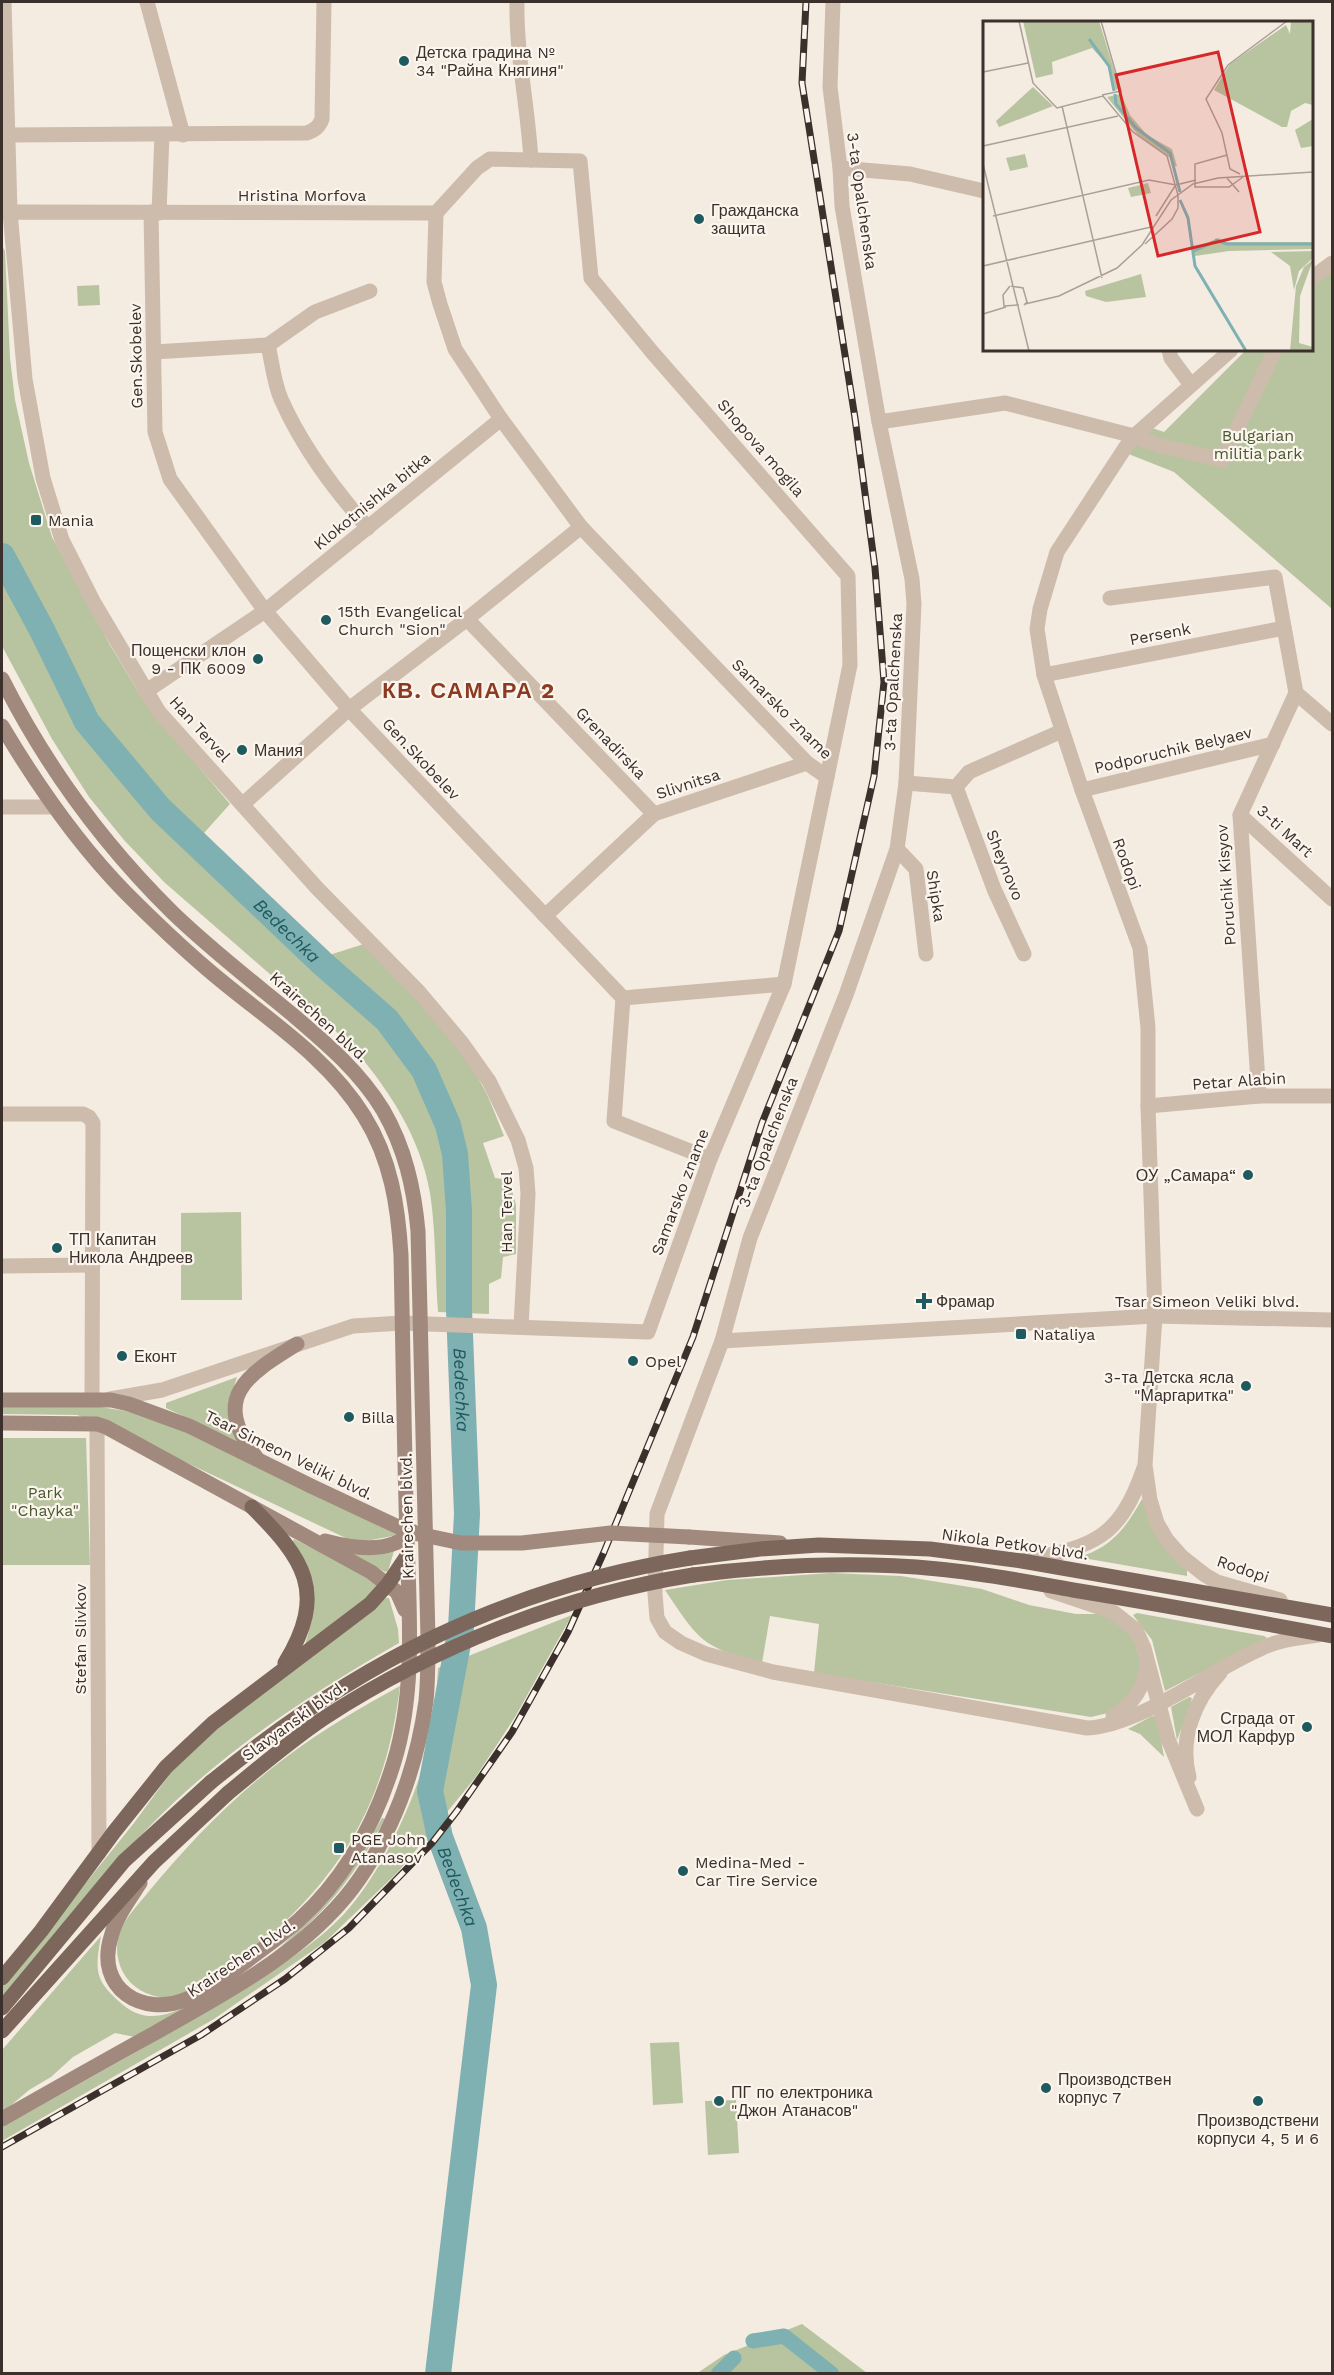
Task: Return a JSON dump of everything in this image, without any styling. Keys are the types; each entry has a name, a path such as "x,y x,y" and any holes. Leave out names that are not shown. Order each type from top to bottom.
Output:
{"main road":[{"name":"Krairechen blvd.","path":"2,679 24,721 68,790 140,879 182,921 340,1056 375,1097 396,1137 413,1188 418,1231 422,1324 428,1673 415,1758 401,1797 370,1862 351,1890 325,1919 275,1960 216,1999 2,2119"},
{"name":"Krairechen blvd.","path":"2,726 54,807 126,893 205,968 323,1065 340,1084 364,1117 384,1157 396,1198 401,1255 408,1688 395,1759 378,1808 344,1870 302,1918 227,1975 188,1999 166,2005 147,2004 130,1998 116,1986 109,1970 110,1938 118,1919 154,1862"},
{"path":"260,1462 239,1431 236,1412 239,1394 242,1385 255,1371 297,1344"},
{"name":"Tsar Simeon Veliki blvd.","path":"2,1400 97,1400 129,1404 189,1426 409,1532 461,1543 522,1542 610,1533 819,1545"},
{"path":"2,1424 97,1424 115,1431 298,1534 371,1572 388,1584 402,1601 408,1618"},
{"path":"252,1507 284,1539 296,1555 305,1577 307,1599 305,1622 296,1646 281,1670"},
{"path":"298,1534 362,1548 380,1546 407,1538 425,1514"},
{"name":"Nikola Petkov blvd.","path":"690,1558 760,1549 819,1545 930,1549 1022,1561 1330,1615"},
{"path":"2,1977 41,1931 166,1767 213,1724 370,1604 388,1584 407,1556"},
{"name":"Slavyanski blvd.","path":"2,2008 124,1862 211,1782 276,1731 335,1690 455,1626 498,1608 584,1580 690,1558"},
{"name":"Slavyanski blvd.","path":"2,2031 154,1862 264,1762 322,1720 386,1681 505,1626 597,1594 654,1581 792,1565 868,1565 937,1569 1020,1581"},
{"path":"1020,1581 1329,1635"}],"street":[{"name":"Han Tervel","path":"4,2 9,135 5,157 6,212 25,379 43,478 62,540 93,601 145,692 159,712 317,888 419,992 462,1043 489,1081 518,1140 526,1168 521,1327"},
{"path":"147,2 183,135"},
{"path":"9,135 307,133 319,126 322,119 324,2"},
{"path":"436,213 483,163 490,159 531,160 529,122 519,45 517,2"},
{"name":"3-ta Opalchenska","path":"833,2 830,93 840,168 842,206 879,422 912,579 914,604 906,783 897,849 846,995 750,1239 722,1341 657,1514 655,1594 657,1618 665,1632 681,1643 706,1654 773,1672 1066,1725"},
{"name":"Gen.Skobelev","path":"162,135 155,213 155,432 170,479 265,611 349,709 623,998"},
{"name":"Shopova mogila","path":"531,160 580,160 591,278 652,352 848,576 850,665 826,777"},
{"path":"840,168 910,174 983,191"},
{"name":"Hristina Morfova","path":"6,212 436,213"},
{"name":"Samarsko zname","path":"436,213 434,282 440,304 455,349 501,419 581,527 807,763 826,777 784,984 710,1159 648,1332"},
{"path":"1313,277 1332,263"},
{"path":"154,352 268,345 315,312 370,291"},
{"path":"268,345 280,397 308,448 339,495 368,528"},
{"path":"1168,351 1191,385"},
{"name":"Rodopi","path":"1230,351 1134,436 1057,552 1040,609 1037,629 1044,675 1062,731 1140,948 1148,1028 1148,1106 1155,1316 1145,1465 1150,1500 1157,1523 1173,1548 1193,1567 1217,1582 1330,1615"},
{"path":"879,422 1005,403 1134,436 1161,446 1222,460 1275,351"},
{"name":"Klokotnishka bitka","path":"145,692 265,611 501,419"},
{"path":"243,804 349,709 468,619 581,527"},
{"path":"1110,597 1275,577 1296,693 1332,724"},
{"name":"Grenadirska","path":"468,619 654,814"},
{"name":"Persenk","path":"1044,675 1284,628"},
{"name":"Poruchik Kisyov","path":"1259,1096 1240,815 1296,693"},
{"path":"906,783 956,787 969,772 1062,731"},
{"name":"Podporuchik Belyaev","path":"1082,790 1273,744"},
{"name":"Slivnitsa","path":"545,916 654,814 807,763"},
{"name":"Sheynovo","path":"956,787 994,889 1024,954"},
{"path":"2,807 54,807"},
{"name":"3-ti Mart","path":"1240,815 1332,898"},
{"name":"Shipka","path":"897,849 916,869 926,954"},
{"path":"710,1159 614,1121 623,998 784,984"},
{"name":"Petar Alabin","path":"1148,1106 1259,1096 1332,1096"},
{"path":"2,1114 83,1114 91,1119 94,1127 93,1265 97,1400"},
{"path":"2,1266 93,1265"},
{"name":"Tsar Simeon Veliki blvd.","path":"722,1341 1155,1316 1332,1320"},
{"name":"Tsar Simeon Veliki blvd.","path":"97,1400 162,1390 353,1326 402,1323 648,1332"},
{"name":"Stefan Slivkov","path":"97,1424 99,1853"},
{"name":"Rodopi","path":"1022,1561 1070,1551 1090,1543 1107,1532 1128,1506 1145,1465"},
{"path":"1020,1581 1104,1608 1121,1617 1136,1630 1147,1658 1175,1758 1197,1809 1187,1771 1187,1737 1195,1709 1202,1696 1228,1665"},
{"path":"1066,1725 1087,1728 1104,1726 1158,1703 1271,1644 1329,1635"},
{"path":"1066,1725 1101,1720 1125,1708 1140,1690 1147,1658"}],"green space":[{"path":"2,246 5,251 10,358 15,400 29,463 52,537 110,645 147,706 230,804 204,833 326,956 364,944 444,1029 471,1066 488,1097 504,1136 483,1143 495,1178 509,1180 516,1205 516,1254 503,1257 501,1278 489,1284 489,1314 438,1312 430,1193 410,1131 388,1093 348,1042 164,882 124,840 89,797 52,739 2,646"},
{"name":"Bulgarian militia park","path":"1332,271 1332,609 1174,472 1126,453 1152,428 1164,432 1245,351 1313,351 1313,284"},
{"path":"99,285 100,305 78,306 77,286"},
{"path":"241,1212 242,1300 181,1300 181,1213"},
{"path":"237,1377 232,1392 237,1441 166,1408 166,1403"},
{"path":"2,1407 100,1407 140,1413 176,1428 398,1535 366,1541 352,1541 109,1426 77,1415 2,1414"},
{"name":"Park \"Chayka\"","path":"2,1438 86,1438 90,1565 2,1565"},
{"path":"1142,1499 1178,1562 1187,1570 1187,1576 1083,1558 1104,1546 1119,1533"},
{"path":"294,1539 380,1582 381,1587 305,1645 312,1616 314,1591 307,1567 292,1542"},
{"path":"394,1551 388,1571 385,1572 353,1555 353,1553"},
{"path":"831,1573 901,1576 982,1589 1029,1605 1076,1614 1110,1616 1133,1637 1142,1667 1137,1685 1112,1712 1091,1717 814,1673 819,1624 770,1616 762,1663 726,1652 704,1640 686,1621 665,1590 727,1580"},
{"path":"386,1598 389,1598 398,1629 399,1643 300,1704 207,1773 150,1826 74,1910 2,1998 2,1987 134,1823 172,1771 223,1724"},
{"path":"1137,1613 1267,1638 1165,1691 1152,1640 1133,1615"},
{"path":"572,1615 515,1717 475,1778 398,1872 325,1942 214,2019 2,2141 2,2127 213,2007 296,1955 333,1925 360,1895 375,1873 402,1822 430,1742 438,1668"},
{"path":"400,1686 386,1756 375,1791 346,1848 313,1892 274,1932 229,1966 187,1991 170,1998 161,1997 144,1992 133,1985 120,1966 117,1950 119,1935 132,1911 181,1854 230,1804 285,1758 341,1720"},
{"path":"1189,1697 1192,1698 1191,1702 1177,1740 1171,1707"},
{"path":"1152,1716 1157,1717 1164,1757 1140,1734 1128,1729"},
{"path":"382,1818 385,1819 374,1838 353,1872 331,1901 263,1964 225,1988 135,2037 115,2033 73,2057 51,2077 29,2090 2,2113 2,2050 101,1936 98,1958 99,1974 101,1981 113,1996 133,2011 143,2015 154,2016 177,2011 250,1970 292,1936 343,1879"},
{"path":"679,2042 683,2103 653,2105 650,2043"},
{"path":"736,2100 739,2153 708,2155 705,2101"},
{"path":"802,2324 867,2373 688,2373 699,2372 724,2355"}],"waterway":[{"name":"Bedechka","path":"2,556 42,630 87,722 160,809 322,963 387,1020 424,1070 448,1125 455,1154 459,1211 459,1309 467,1514 461,1628 430,1791 440,1837 474,1928 484,1985 438,2374"},
{"path":"753,2341 784,2336 832,2374"},
{"path":"718,2374 734,2358"}],"railway":[{"path":"2,2147 201,2035 285,1979 349,1928 432,1843 512,1732 568,1632 604,1552 693,1337 762,1123 839,931 874,776 884,682 875,568 855,418 802,83 806,2"}],"place":[{"name":"Детска градина № 34 \"Райна Княгиня\"","path":"404,61"},
{"name":"Гражданска защита","path":"699,219"},
{"name":"Mania","path":"36,520"},
{"name":"15th Evangelical Church \"Sion\"","path":"326,620"},
{"name":"Пощенски клон 9 - ПК 6009","path":"258,659"},
{"name":"Мания","path":"242,750"},
{"name":"ОУ „Самара“","path":"1248,1175"},
{"name":"ТП Капитан Никола Андреев","path":"57,1248"},
{"name":"Фрамар","path":"924,1301"},
{"name":"Nataliya","path":"1021,1334"},
{"name":"Еконт","path":"122,1356"},
{"name":"Opel","path":"633,1361"},
{"name":"3-та Детска ясла \"Маргаритка\"","path":"1246,1386"},
{"name":"Billa","path":"349,1417"},
{"name":"Сграда от МОЛ Карфур","path":"1307,1727"},
{"name":"PGE John Atanasov","path":"339,1848"},
{"name":"Medina-Med - Car Tire Service","path":"683,1871"},
{"name":"Производствeн корпус 7","path":"1046,2088"},
{"name":"ПГ по електроника \"Джон Атанасов\"","path":"719,2101"},
{"name":"Производствени корпуси 4, 5 и 6","path":"1258,2101"}],"district":[{"name":"КВ. САМАРА 2","path":"469,690"}]}
